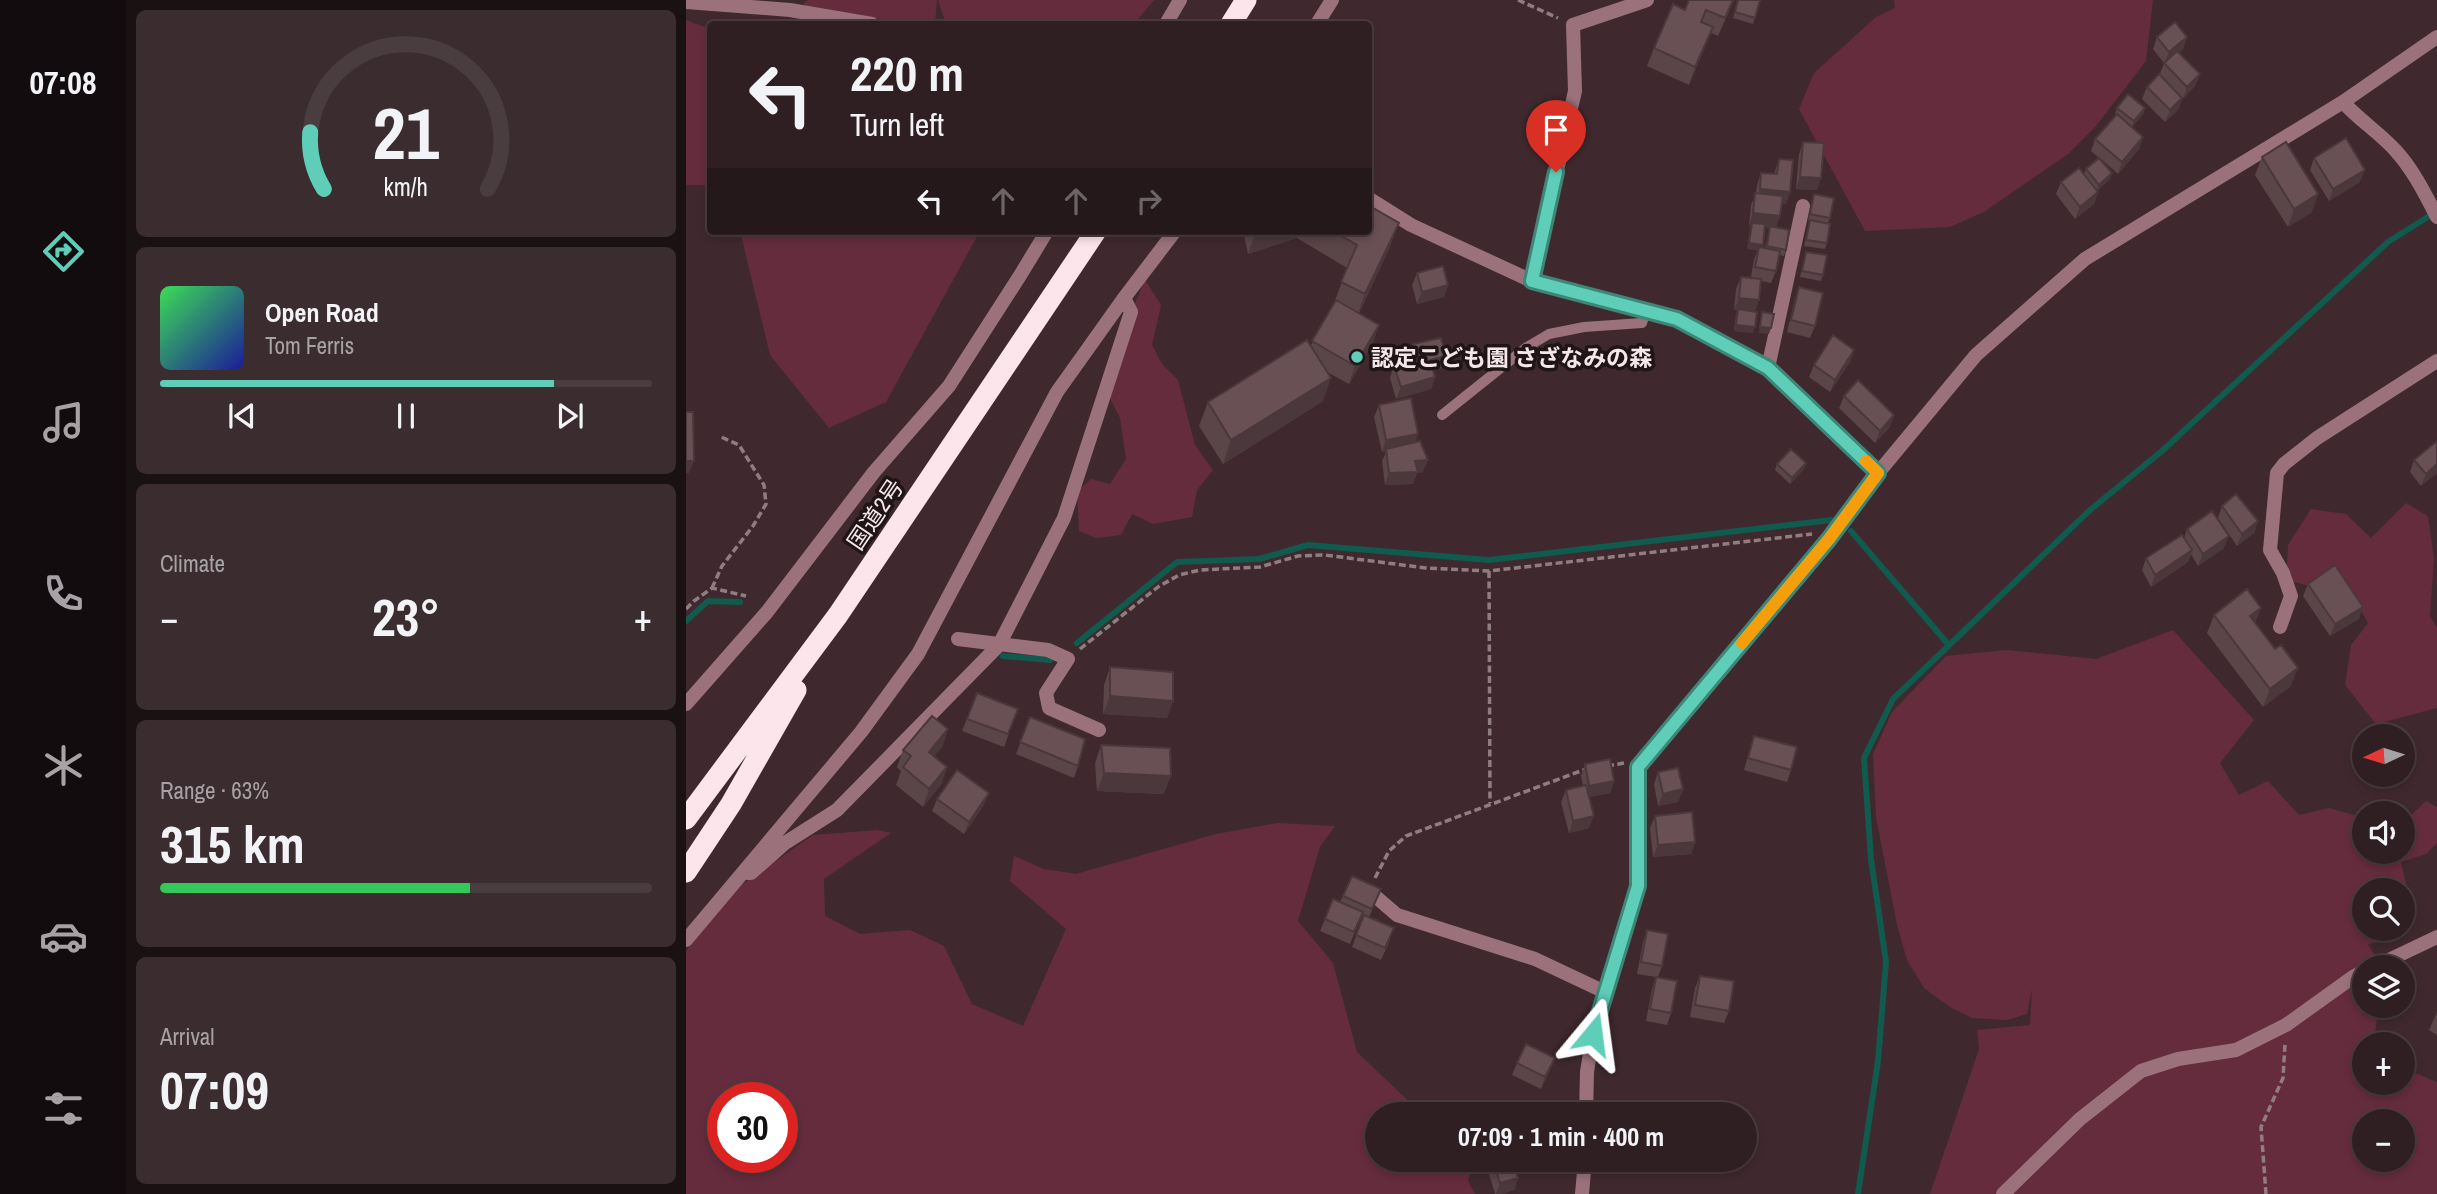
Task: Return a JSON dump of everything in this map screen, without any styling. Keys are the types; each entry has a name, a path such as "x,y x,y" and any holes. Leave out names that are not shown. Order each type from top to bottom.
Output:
{"highway":[{"path":"1233,21 1246,0"},
{"name":"国道2号","path":"686,819 838,615 1093,235"},
{"path":"686,872 731,804 838,615"},
{"path":"686,803 767,709"}],"street":[{"path":"1168,21 1180,0"},
{"path":"1319,21 1332,0"},
{"path":"1532,281 1575,91 1573,24 1647,0"},
{"path":"686,2 790,10 854,21"},
{"path":"1586,1102 1587,1072 1593,1034 1638,886 1638,767 1829,539 1878,473 1976,355 2085,259 2343,102 2437,37"},
{"path":"2343,102 2355,116 2395,150 2417,178 2437,217"},
{"path":"1372,201 1411,225 1532,281 1677,319 1768,368 1878,473"},
{"path":"1768,368 1803,206"},
{"path":"686,704 767,612 874,472 948,386 1044,235"},
{"path":"686,940 861,732 918,653 1057,392 1172,235"},
{"path":"741,873 751,873 785,843 837,810 999,645 1064,518 1131,312 1124,298"},
{"path":"2280,627 2291,596 2283,573 2270,550 2277,474 2284,464 2317,438 2437,361"},
{"path":"958,639 1048,650 1068,659 1046,693 1049,708 1099,730"},
{"path":"1368,890 1398,915 1535,959 1605,992"},
{"path":"2401,955 2437,937"},
{"path":"2423,945 2437,952"},
{"path":"2003,1194 2080,1119 2141,1071 2178,1059 2236,1050 2287,1024 2352,977"},
{"path":"1582,1194 1584,1172"}],"lane":[{"path":"1442,415 1527,347 1549,334 1584,327 1642,323 1646,312"}],"path":[{"path":"1518,0 1573,24"},
{"path":"686,609 712,588 722,566 753,526 766,504 764,485 739,445 719,436"},
{"path":"1068,659 1158,587 1179,575 1200,570 1259,567 1298,556 1325,555 1426,568 1489,571 1818,533 1829,539"},
{"path":"1489,571 1490,803"},
{"path":"712,588 746,596"},
{"path":"1602,766 1628,762 1638,767"},
{"path":"1368,890 1390,851 1406,836 1577,771 1590,769"},
{"path":"2266,1194 2261,1127 2283,1078 2287,1024"}],"shaded area":[{"path":"808,0 937,0 935,21 895,21 813,9 803,4"},
{"path":"938,0 1154,0 1136,21 945,21"},
{"path":"1894,0 2153,0 2146,61 2096,126 2068,154 1984,212 1950,227 1865,231 1799,109 1814,73 1876,17 1895,8"},
{"path":"686,20 707,28 707,185 686,185"},
{"path":"741,235 978,235 886,402 829,428 770,355"},
{"path":"1145,280 1161,305 1152,345 1162,364 1178,380 1195,445 1213,470 1197,490 1192,517 1153,524 1132,514 1121,535 1096,538 1079,531 1077,492 1091,479 1110,484 1126,459 1120,418 1109,396 1126,325"},
{"path":"2406,503 2428,516 2434,559 2430,616 2437,628 2437,708 2376,724 2345,685 2351,645 2368,623 2338,568 2306,585 2286,580 2288,545 2311,509 2346,514 2371,538"},
{"path":"2173,630 2254,720 2220,763 2239,795 2268,781 2299,815 2329,808 2352,815 2352,864 2401,864 2405,878 2352,878 2352,941 2382,941 2368,944 2374,955 2352,955 2352,1018 2377,1018 2375,1032 2352,1032 2352,1095 2415,1095 2415,1073 2437,1082 2437,1194 1930,1194 1979,1049 1977,1030 2030,1025 2032,989 2027,1014 2007,1020 1972,1018 1950,1007 1924,988 1907,960 1897,925 1876,817 1873,754 1892,712 1946,656 2006,650 2096,659"},
{"path":"2426,801 2437,807 2437,843 2426,854 2415,858 2415,812"},
{"path":"1278,823 1335,826 1320,847 1298,921 1333,963 1357,1052 1410,1102 1365,1102 1365,1172 1471,1172 1468,1181 1475,1194 686,1194 686,951 727,895 813,835 877,830 891,833 824,879 825,916 860,934 910,930 944,946 972,1004 1023,1026 1066,929 1010,881 1014,856 1044,869 1076,874 1216,834"}],"building":[{"path":"1689,0 1733,0 1725,18 1706,10 1701,22 1713,27 1695,67 1654,48 1673,4 1685,10"},
{"path":"1738,0 1760,0 1755,18 1735,12"},
{"path":"2175,22 2187,37 2169,52 2157,37"},
{"path":"2177,51 2200,74 2187,87 2164,63"},
{"path":"2159,74 2182,98 2170,110 2147,87"},
{"path":"2128,94 2145,108 2134,121 2117,108"},
{"path":"2117,114 2143,137 2122,162 2095,139"},
{"path":"2346,138 2365,170 2333,189 2314,158"},
{"path":"1803,142 1824,143 1821,178 1800,177"},
{"path":"2286,142 2318,194 2294,209 2262,157"},
{"path":"2099,158 2112,173 2099,185 2086,169"},
{"path":"1779,159 1793,160 1790,192 1760,189 1761,173 1777,174"},
{"path":"2079,168 2098,192 2080,207 2061,182"},
{"path":"1755,193 1783,196 1780,216 1753,213"},
{"path":"1814,194 1834,198 1830,218 1810,214"},
{"path":"1372,207 1399,223 1365,294 1341,282 1357,245 1340,235 1372,235"},
{"path":"1810,220 1830,224 1827,243 1806,240"},
{"path":"1752,223 1765,224 1763,245 1749,243"},
{"path":"1770,226 1789,230 1786,250 1767,246"},
{"path":"1759,247 1780,251 1776,271 1755,267"},
{"path":"1806,252 1827,255 1823,275 1802,271"},
{"path":"1443,266 1448,285 1422,292 1417,273"},
{"path":"1741,277 1761,279 1759,300 1739,298"},
{"path":"1799,287 1823,293 1815,326 1791,320"},
{"path":"1336,300 1379,325 1355,366 1312,341"},
{"path":"1738,309 1757,312 1755,327 1736,325"},
{"path":"1762,312 1774,314 1771,328 1760,327"},
{"path":"1833,335 1854,350 1835,380 1814,365"},
{"path":"1441,338 1446,356 1430,360 1435,377 1401,387 1394,366 1417,360 1413,344"},
{"path":"1307,340 1331,378 1231,440 1208,402"},
{"path":"1858,380 1894,415 1880,431 1844,396"},
{"path":"1411,398 1418,434 1386,440 1379,405"},
{"path":"686,412 693,412 694,461 686,461"},
{"path":"1420,441 1428,460 1415,461 1418,472 1389,473 1386,449"},
{"path":"2437,441 2437,464 2426,474 2414,460"},
{"path":"1791,449 1806,463 1792,478 1777,464"},
{"path":"2236,494 2258,521 2242,534 2222,506"},
{"path":"2212,511 2229,536 2203,554 2187,529"},
{"path":"2182,535 2192,550 2155,575 2146,558"},
{"path":"2335,565 2363,607 2335,624 2308,584"},
{"path":"2247,589 2261,608 2250,616 2275,649 2281,645 2298,668 2270,689 2214,615"},
{"path":"1110,667 1173,672 1173,701 1110,696"},
{"path":"977,693 1018,709 1008,734 967,719"},
{"path":"932,716 948,729 929,752 947,767 929,789 903,767 911,756 903,750"},
{"path":"1030,717 1085,739 1078,766 1020,742"},
{"path":"1754,736 1797,747 1791,770 1748,758"},
{"path":"1101,745 1170,748 1171,776 1104,773"},
{"path":"1610,759 1614,781 1589,786 1585,764"},
{"path":"1678,768 1683,789 1663,794 1658,772"},
{"path":"957,770 989,793 969,822 937,799"},
{"path":"1586,785 1594,816 1573,821 1566,790"},
{"path":"1692,812 1695,842 1658,845 1655,816"},
{"path":"1352,876 1381,889 1372,909 1343,896"},
{"path":"1333,899 1363,912 1354,932 1325,919"},
{"path":"1364,915 1394,928 1385,948 1356,935"},
{"path":"1647,930 1668,934 1662,966 1641,962"},
{"path":"1700,976 1734,981 1729,1011 1695,1005"},
{"path":"1656,977 1677,981 1671,1013 1650,1009"},
{"path":"1526,1044 1555,1058 1545,1077 1517,1063"},
{"path":"1497,1172 1516,1172 1518,1178 1500,1183"}],"waterway":[{"path":"1858,1194 1878,1061 1886,962 1871,859 1864,758 1893,699 2090,510 2162,451 2388,242 2434,213"},
{"path":"1077,643 1177,562 1259,559 1308,545 1489,560 1832,520"},
{"path":"1851,531 1948,644"},
{"path":"686,621 708,601 740,602"},
{"path":"1003,656 1050,660"}],"slow traffic":[{"path":"1742,643 1829,539 1878,473 1866,461"}],"place":[{"name":"認定こども園 さざなみの森","path":"1357,357"}],"route":[{"path":"1556,172 1532,281 1677,319 1768,368 1878,473 1829,539 1638,767 1638,886 1593,1034"}]}
